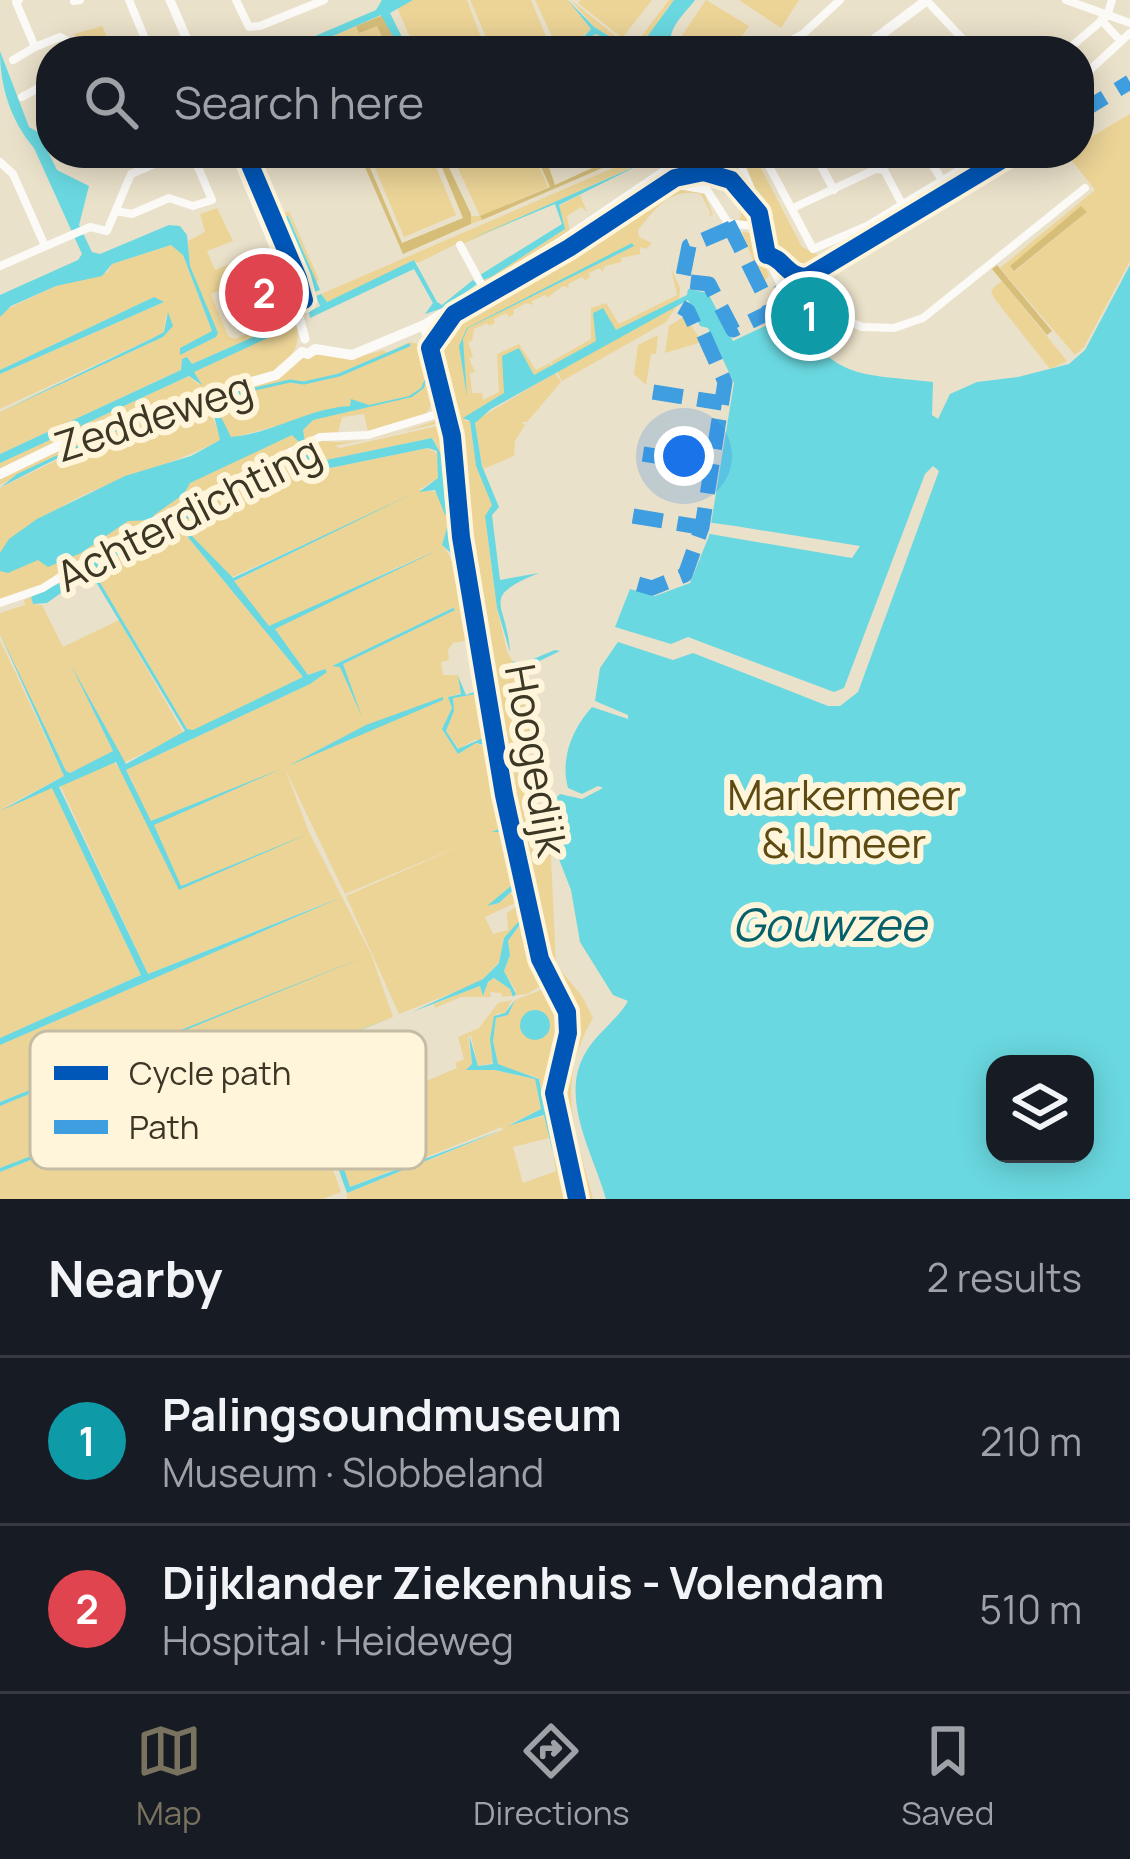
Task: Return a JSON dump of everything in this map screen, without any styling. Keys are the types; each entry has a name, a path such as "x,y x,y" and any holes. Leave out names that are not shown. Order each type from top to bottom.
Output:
{"main road":[{"path":"879,36 927,0"},
{"path":"308,346 352,355 424,326 670,168"},
{"name":"Zeddeweg","path":"0,474 99,426 276,375 308,346"}],"street":[{"path":"129,0 144,36"},
{"path":"170,0 186,36"},
{"path":"236,0 249,27 324,0"},
{"path":"800,36 840,0"},
{"path":"927,0 958,36"},
{"path":"1066,0 1104,18 1130,23"},
{"path":"1083,36 1104,18 1112,0"},
{"path":"14,1 35,47 14,60"},
{"path":"1104,18 1119,40"},
{"path":"1094,65 1130,33"},
{"path":"22,97 36,89"},
{"path":"0,162 13,174 45,246"},
{"path":"0,266 94,226 106,232 130,176 145,168"},
{"path":"116,211 132,214 170,199 198,206 212,200 198,168"},
{"path":"241,168 290,284 308,346"},
{"path":"742,168 778,282 793,298 857,325 884,329 904,326 941,305 1085,188"},
{"path":"770,168 812,248 859,230 963,168"},
{"path":"822,168 834,190"},
{"path":"935,168 943,180"},
{"path":"793,208 876,169 884,170 902,204"},
{"path":"564,240 587,236 667,182 709,191 728,224 761,227"},
{"path":"460,245 484,290"},
{"path":"766,255 777,260"},
{"name":"Hoogedijk","path":"424,326 447,411 461,537 500,772 540,959 567,1012 568,1033 555,1075 554,1099 577,1199"},
{"name":"Achterdichting","path":"0,603 36,591 122,537 316,439 368,435 447,411"}],"shaded area":[{"path":"413,0 467,0 480,36 410,36 397,7"},
{"path":"470,0 531,0 546,36 486,36"},
{"path":"535,0 568,0 591,29 583,36 552,36"},
{"path":"571,0 616,36 594,27"},
{"path":"581,0 652,0 624,36 578,3"},
{"path":"669,0 674,0 648,36 642,36"},
{"path":"706,0 749,26 742,36 682,36"},
{"path":"739,0 799,0 781,28"},
{"path":"383,15 394,36 382,36 377,26 359,33 356,26"},
{"path":"377,25 382,36 334,36 356,26 359,33"},
{"path":"102,26 106,36 75,36"},
{"path":"1130,114 1130,261 1084,347 1075,355 1000,268 1095,190 1078,168 1094,168 1094,135","holes":["1081,206 1086,213 1015,271 1010,267"]},
{"path":"365,168 370,168 402,243 463,218 442,168 449,168 471,214 471,224 403,254"},
{"path":"375,168 436,168 456,215 404,237"},
{"path":"458,168 540,168 548,187 471,224 468,216 480,216"},
{"path":"542,168 549,168 555,185 602,168 482,220 480,216 550,187"},
{"path":"613,168 630,168 463,244 418,263 413,260 327,302 321,294"},
{"path":"679,168 738,168 754,206 730,177 713,170 694,170 654,186 585,235 579,233"},
{"path":"745,168 761,168 802,247 818,255 858,237 975,168 956,184 804,274 787,266 766,245 764,211"},
{"path":"703,175 732,185 754,219 750,223 729,219 740,220 741,214 729,189 677,180"},
{"path":"666,185 703,191 713,215 707,217 711,214 701,194 673,196 638,230 639,237 652,243 646,249 640,247 640,254 621,258 622,262 605,266 602,272 600,268 585,280 582,277 568,284 569,288 563,286 547,298 532,301 533,305 513,310 509,317 506,313 489,326 474,329 468,342 475,372 470,373 472,393 482,393 483,400 499,392 497,354 519,344 536,370 552,366 464,421 470,421 476,466 493,505 485,516 507,651 523,682 526,716 537,726 520,738 535,818 549,815 556,965 593,1018 581,1042 571,1086 575,1129 593,1199 581,1199 556,1092 576,1015 543,958 494,718 498,716 497,691 469,573 452,422 458,420 451,420 436,352 444,327 455,315 584,241"},
{"path":"580,195 587,212 581,207 567,216 570,233 483,283 480,275 484,280 491,277 565,229 559,206"},
{"path":"1081,206 1087,212 1014,271 1010,266"},
{"path":"217,208 233,241 207,251 215,270 229,264 235,271 261,261 265,271 211,294 228,336 235,339 294,314 297,338 290,357 252,380 144,407 0,471 0,463 189,376 199,385 193,372 295,325 294,319 192,364 187,357 181,370 0,454 0,412 163,337 173,326 166,316 164,332 0,409 0,374 162,303 154,297 0,370 0,317 5,310 56,286 108,272 112,264 171,245 183,255 212,331 186,352 216,337 190,266 188,241 205,232 200,214"},
{"path":"289,211 319,280 316,282 289,216 283,217 314,292 307,295 275,217"},
{"path":"742,232 755,233 769,276 762,283"},
{"path":"997,265 1052,331 1047,335 992,269"},
{"path":"671,268 680,288 679,299 553,365 551,362 591,339 591,308 606,303 619,324 677,295"},
{"path":"1002,281 1067,361 1050,369 994,298 991,290"},
{"path":"678,304 666,322 562,381 557,372"},
{"path":"685,316 702,342 665,353 669,326"},
{"path":"658,335 646,385 634,374 638,345"},
{"path":"410,342 418,344 433,379 426,414 368,432 364,414 342,417 338,433 313,436 43,585 0,600 0,561 308,418 231,438 211,399 96,437 0,485 0,478 113,424 278,378 303,358 320,354 350,359 386,353"},
{"path":"555,373 561,382 527,422 521,422 525,425 515,441 514,456 483,469 478,419"},
{"path":"208,404 221,440 78,498 7,543 0,556 0,488 108,435"},
{"path":"444,417 446,422 398,432"},
{"path":"447,424 459,543 479,652 474,654 455,564 452,524 448,524 442,545 456,575 469,640 453,643 449,660 441,662 443,675 458,675 461,693 448,697 452,708 442,729 458,754 476,743 485,747 501,828 493,832 501,831 512,885 488,906 499,903 509,891 517,902 485,917 493,934 508,930 507,913 518,905 519,921 503,940 501,960 480,982 399,1014 346,896 465,844 345,894 285,769 309,832 371,954 393,1017 358,1031 181,1031 225,1013 179,1031 32,1031 341,897 148,974 60,785 113,761 134,785 126,770 310,684 325,669 308,675 275,629 436,549 269,626 233,582 330,533 230,578 187,531 184,521 241,486 291,463 330,468 428,448 438,454 438,478 419,490 437,492 446,517 451,515 443,466 433,438 326,460 313,454 317,442 369,439 335,446","holes":["454,610 343,664 357,706 340,666 332,666"]},
{"path":"160,524 182,530 303,677 193,731 187,729 95,574 97,567 163,529"},
{"path":"31,597 33,604 42,605 63,647 119,620 184,734 123,763 71,665 113,751 66,771 0,635 0,613 25,605 24,600"},
{"path":"0,640 64,776 3,808 52,787 141,975 0,1038"},
{"path":"480,655 495,761 523,899 519,901 485,740 459,749 446,731 454,711 453,698 482,693 475,656"},
{"path":"520,904 524,904 546,978 527,994 513,996 516,991 504,971 510,955 508,941 521,923"},
{"path":"495,978 513,996 490,992 491,997 461,997 435,1008 434,1004 480,986 483,996 488,982"},
{"path":"549,987 565,1016 551,1090 561,1149 555,1153 539,1078 498,1065 493,1041 496,1018 508,1015 515,1000"},
{"path":"512,1000 505,1013 496,1014 490,1039 493,1063 478,1066 468,1036 472,1064 467,1070 495,1070 535,1079 541,1109 508,1125 545,1116 549,1138 513,1147 523,1183 556,1171 554,1157 561,1156 574,1199 566,1195 566,1199 347,1199 347,1193 406,1169 426,1169 426,1161 503,1130 426,1157 426,1081 457,1068 455,1063 464,1059 458,1037 479,1028 498,1003"},
{"path":"30,1032 30,1090 0,1102 0,1045"},
{"path":"30,1094 30,1157 0,1168 0,1106"},
{"path":"30,1160 30,1169 333,1169 341,1192 323,1199 0,1199 0,1172"},
{"path":"343,1169 396,1169 350,1187"}],"water":[{"path":"382,0 413,0 390,13 402,36 393,36 381,15 333,36 315,36 376,10"},
{"path":"568,0 609,36 584,36 591,29"},
{"path":"674,0 695,0 680,18 671,36 648,36"},
{"path":"0,51 29,127 36,131 36,152 13,115"},
{"path":"43,168 56,168 89,186 79,225 92,252 100,254 169,225 180,226 187,235 190,266 216,337 180,355 180,348 212,331 183,255 171,245 112,264 102,276 56,286 11,306 0,317 0,295 82,254"},
{"path":"633,168 559,205 565,229 491,277 483,280 480,275 562,224 555,204 466,241"},
{"path":"288,216 320,290 314,292 282,218"},
{"path":"634,246 468,328 463,339 467,397 459,346 467,328"},
{"path":"414,260 442,305 473,280 477,284 446,307 425,314 433,303 414,269 310,318 309,312 320,306 316,296 321,294 327,302"},
{"name":"Gouwzee","path":"1130,265 1130,1199 606,1199 581,1126 578,1069 586,1052 628,1001 613,995 580,942 571,890 557,854 554,800 560,794 582,799 603,788 582,794 568,788 566,777 570,745 592,707 628,719 595,701 600,668 618,642 673,660 693,653 828,706 840,706 858,692 939,471 933,466 925,474 844,688 834,692 688,637 671,644 615,627 630,589 655,596 690,583 709,536 734,383 708,328 700,326 688,300 491,409 475,423 482,466 499,507 492,515 500,580 539,573 502,596 510,652 497,608 485,516 492,505 476,466 470,421 463,418 504,393 502,356 519,348 534,375 596,341 593,313 603,308 616,330 687,295 688,289 708,293 733,341 789,315 822,352 850,370 933,382 932,415 938,419 950,394 977,382 1069,364 1085,350"},
{"path":"154,297 164,302 0,374 0,370"},
{"path":"168,312 173,326 163,337 0,412 164,332"},
{"path":"294,319 296,325 194,372 202,385 189,376 0,463 0,454 181,370 182,359 187,357 192,364"},
{"path":"428,372 424,388 412,397 313,420 303,430 305,442 301,444 292,435 190,483 153,520 128,521 81,553 48,567 38,560 8,573 0,571 0,553 9,539 37,519 125,476 191,456 220,440 212,407 168,414 212,399 231,437 246,435 350,406 351,399 369,405 409,396 421,388"},
{"path":"134,424 74,450 0,488 17,474"},
{"path":"432,438 442,456 451,516 445,515 435,490 419,492 438,478 437,451 428,448 330,468 292,463 241,486 184,521 187,531 233,578 414,493 234,581 269,626 438,550 275,629 308,675 327,672 310,684 126,770 151,821 281,769 154,825 181,886 308,834 179,890 116,762 59,787 148,974 342,897 0,1045 0,1038 141,975 52,788 0,811 64,776 0,634 66,771 113,751 71,665 126,764 185,731 90,572 47,603 33,604 31,597 76,575 114,545 160,524 163,530 97,567 95,574 187,729 303,677 182,530 166,522 307,449 317,449 314,456 326,460"},
{"path":"452,523 455,564 482,693 453,698 454,711 446,731 458,749 483,738 489,750 521,911 521,923 508,941 510,955 504,971 516,994 513,997 494,978 483,996 480,986 412,1012 483,979 499,963 504,938 519,921 512,891 499,903 487,906 512,885 501,832 492,832 501,828 484,745 476,743 458,754 442,729 452,708 448,697 461,694 458,676 466,695 479,690 451,553 442,545"},
{"path":"453,608 343,664 362,717 340,667 332,666"},
{"path":"560,651 521,670 529,712 540,724 524,740 534,818 520,738 537,725 528,711 512,661 521,664"},
{"path":"443,700 288,766 366,725"},
{"path":"369,955 183,1031 178,1031"},
{"path":"515,1000 508,1015 496,1018 493,1041 498,1064 539,1079 553,1153 544,1115 508,1126 541,1109 535,1079 495,1070 466,1070 472,1064 469,1035 478,1066 493,1064 490,1039 494,1016 505,1013"},
{"path":"535,1010 546,1014 550,1025 546,1036 535,1040 524,1036 520,1025 524,1014"},
{"path":"30,1090 0,1106 0,1102"},
{"path":"504,1129 426,1161 426,1158"},
{"path":"30,1156 0,1172 0,1168"},
{"path":"338,1169 344,1169 350,1187 406,1169 347,1193"}],"pier":[{"path":"706,522 860,546 852,558 704,533"}],"waterway":[{"path":"212,399 339,375 409,345"}],"marked path":[{"path":"1094,104 1130,82"},
{"path":"728,223 772,311"},
{"path":"731,228 689,246 682,281 709,284 733,330 772,311 782,289"},
{"path":"638,584 652,588 685,575 702,527 725,382 703,333 681,307"},
{"path":"653,392 722,403"},
{"path":"643,454 712,465"},
{"path":"633,516 705,528"}],"cycle path":[{"path":"251,168 304,300"},
{"path":"577,1199 554,1093 568,1033 567,1012 540,959 504,795 461,537 452,436 430,348 454,314 569,248 675,178 704,172 731,180 759,213 767,255 794,274 807,277 988,168"}],"place":[{"name":"Dijklander Ziekenhuis - Volendam","path":"264,293"},
{"name":"Palingsoundmuseum","path":"810,316"}],"park label":[{"name":"Markermeer & IJmeer","path":"844,818"}]}
